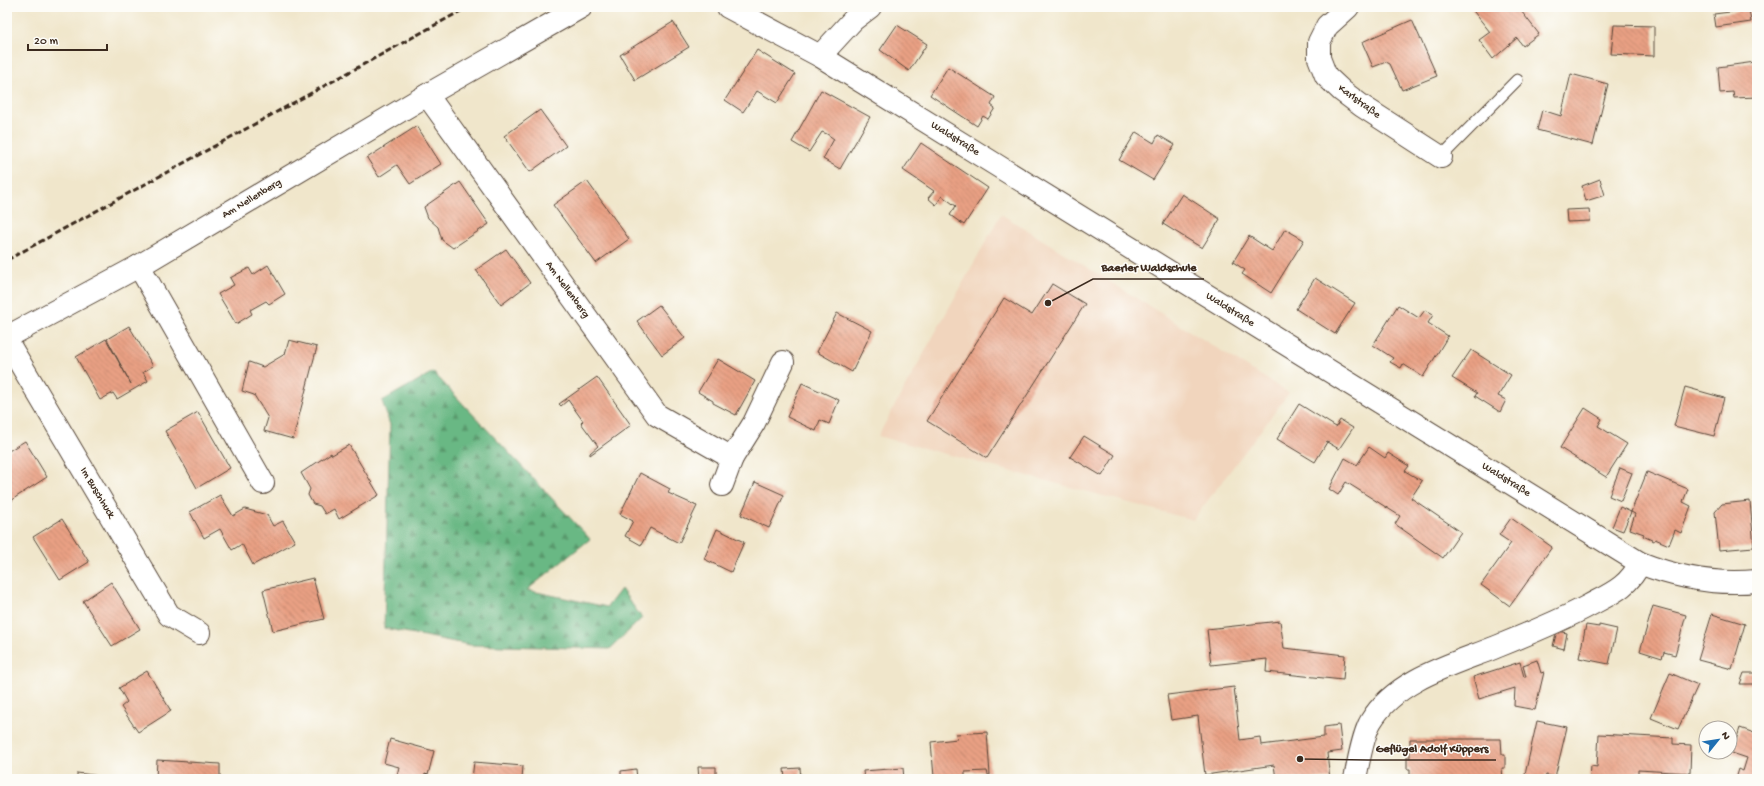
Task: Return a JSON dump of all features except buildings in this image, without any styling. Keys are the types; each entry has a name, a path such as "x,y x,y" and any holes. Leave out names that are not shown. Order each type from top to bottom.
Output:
{"street":[{"name":"Waldstraße","path":"728,7 820,56 1640,563 1662,572 1688,578 1736,583 1757,581"},
{"path":"820,56 853,20 870,7"},
{"name":"Karlstraße","path":"1348,7 1344,9 1327,26 1319,42 1319,58 1326,76 1342,91 1362,106 1441,157"},
{"name":"Am Nellenberg","path":"7,337 139,266 427,95 580,8"},
{"name":"Am Nellenberg","path":"427,95 657,415 732,458"},
{"path":"139,266 263,483"},
{"name":"Im Buschhuck","path":"7,341 169,615 199,633"},
{"path":"722,485 732,458 754,423 783,362"},
{"path":"1355,779 1360,753 1371,721 1392,696 1419,678 1555,623 1620,589 1636,572 1640,563"}],"lane":[{"path":"1441,157 1517,80"}],"shaded area":[{"path":"1001,214 1289,393 1193,520 878,436"}],"green space":[{"path":"433,372 590,539 527,590 607,607 621,589 642,618 610,649 470,645 384,628 390,425 382,401"}],"railway":[{"path":"7,260 468,7"}],"place":[{"name":"Baerler Waldschule","path":"1048,303"},
{"name":"Geflügel Adolf Küppers","path":"1300,759"}]}
